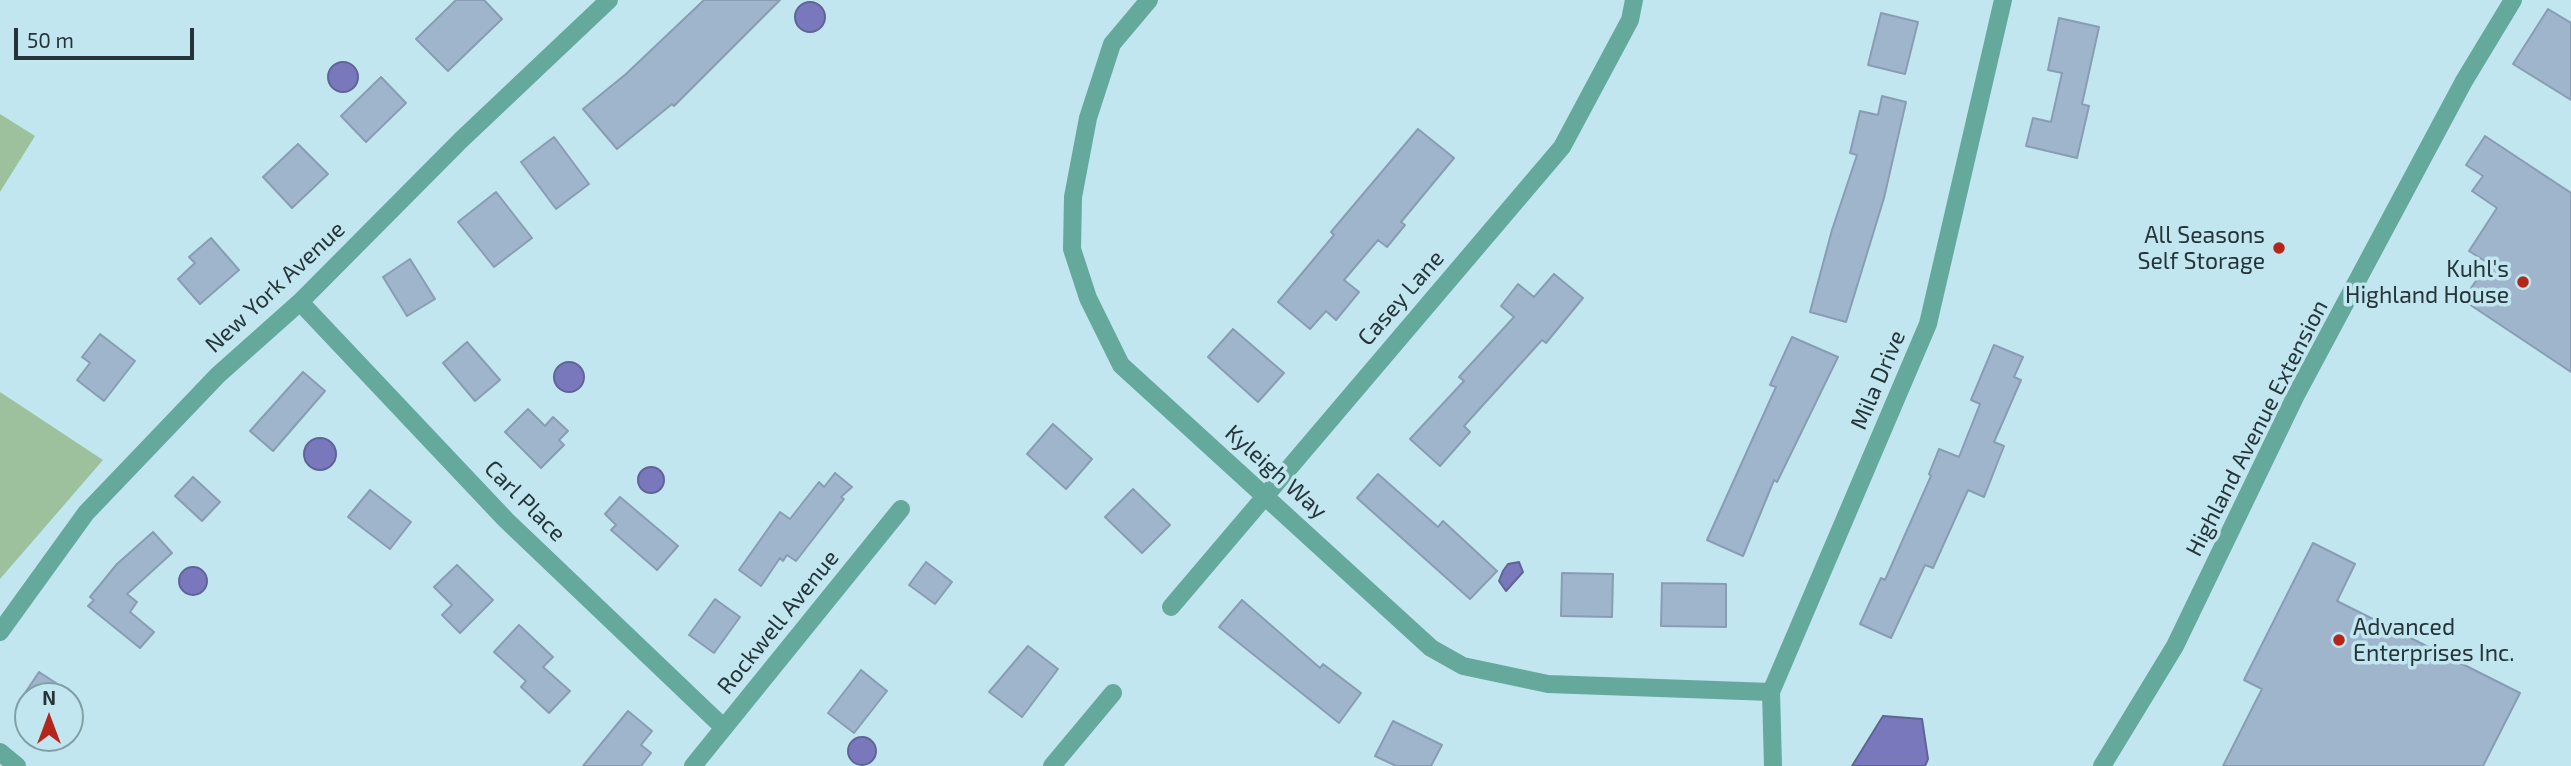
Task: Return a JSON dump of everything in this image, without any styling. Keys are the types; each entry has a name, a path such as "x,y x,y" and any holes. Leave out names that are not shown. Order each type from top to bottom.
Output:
{"street":[{"name":"New York Avenue","path":"0,632 86,513 218,375 300,302 461,140 609,0"},
{"name":"Kyleigh Way","path":"1149,0 1112,44 1088,118 1073,197 1072,249 1088,298 1121,365 1431,648 1463,666 1548,684 1771,692"},
{"name":"Casey Lane","path":"1171,607 1562,147 1630,20 1634,0"},
{"name":"Mila Drive","path":"1773,766 1771,692 1928,324 2003,0"},
{"name":"Highland Avenue Extension","path":"2102,766 2175,646 2295,397 2464,81 2513,0"},
{"name":"Carl Place","path":"300,302 506,520 723,727"},
{"name":"Rockwell Avenue","path":"693,766 901,509"},
{"path":"1052,766 1113,694"},
{"path":"0,752 17,766"}],"green space":[{"path":"0,114 35,136 0,192"},
{"path":"0,392 103,460 0,579"}],"shaded area":[{"path":"810,2 821,6 825,17 821,28 810,32 799,28 795,17 799,6"},
{"path":"343,62 354,66 358,77 354,88 343,92 332,88 328,77 332,66"},
{"path":"569,362 580,366 584,377 580,388 569,392 558,388 554,377 558,366"},
{"path":"320,438 331,443 336,454 331,465 320,470 309,465 304,454 309,443"},
{"path":"651,467 660,471 664,480 660,489 651,493 642,489 638,480 642,471"},
{"path":"1519,562 1523,572 1506,591 1499,581 1503,571 1508,564"},
{"path":"193,567 203,571 207,581 203,591 193,595 183,591 179,581 183,571"},
{"path":"1883,716 1922,719 1928,759 1925,766 1852,766"},
{"path":"862,737 872,741 876,751 872,761 862,765 852,761 848,751 852,741"}],"building":[{"path":"456,0 484,0 502,19 448,71 416,39"},
{"path":"704,0 780,0 674,106 672,104 617,149 583,109 626,74"},
{"path":"2548,9 2571,23 2571,100 2513,64"},
{"path":"1881,13 1918,22 1905,74 1868,65"},
{"path":"2059,18 2099,27 2082,104 2089,106 2077,158 2026,146 2033,118 2051,122 2062,73 2048,70"},
{"path":"381,77 406,103 366,142 341,116"},
{"path":"1882,96 1906,102 1884,198 1846,322 1810,312 1832,230 1857,155 1850,153 1860,111 1878,115"},
{"path":"1418,129 1454,158 1401,222 1405,225 1387,247 1378,240 1344,280 1359,292 1336,320 1326,311 1310,329 1278,302 1334,235 1331,232"},
{"name":"Kuhl's Highland House","path":"2485,136 2571,193 2571,372 2463,300 2488,263 2469,251 2497,208 2472,191 2483,176 2466,165"},
{"path":"554,137 589,184 556,209 521,162"},
{"path":"298,144 328,174 292,208 263,177"},
{"path":"496,192 532,238 494,267 458,222"},
{"path":"211,238 239,270 200,304 178,279 195,263 189,257"},
{"path":"410,259 435,299 407,316 383,277"},
{"path":"1554,274 1583,298 1546,343 1542,340 1464,426 1470,432 1440,466 1410,439 1464,381 1459,377 1514,317 1501,306 1518,284 1534,297"},
{"path":"1233,329 1284,373 1258,402 1208,357"},
{"path":"100,334 135,361 104,401 77,380 90,363 82,357"},
{"path":"1792,337 1838,357 1777,482 1774,480 1743,556 1707,540 1776,387 1770,385"},
{"path":"467,342 500,380 475,401 443,363"},
{"path":"1994,345 2023,357 2014,377 2021,380 1994,442 2004,446 1984,497 1968,490 1933,568 1925,565 1891,638 1860,624 1881,578 1885,580 1931,476 1929,474 1939,449 1959,457 1980,404 1971,400"},
{"path":"303,372 325,391 273,451 250,431"},
{"path":"528,409 545,426 553,417 568,431 559,440 564,445 541,468 505,432"},
{"path":"1053,424 1092,459 1066,489 1027,454"},
{"path":"835,473 852,487 841,497 844,499 796,561 787,555 783,561 780,558 761,586 739,570 780,512 790,519 819,482 824,487"},
{"path":"1378,474 1438,527 1443,521 1497,571 1470,599 1357,498"},
{"path":"193,477 220,502 202,521 175,496"},
{"path":"1133,489 1170,525 1142,553 1105,517"},
{"path":"370,490 411,522 390,549 348,517"},
{"path":"620,497 678,546 657,570 611,530 616,525 605,514"},
{"path":"153,532 172,553 127,594 137,602 130,612 154,632 140,648 88,606 94,600 90,597 117,564"},
{"name":"Advanced Enterprises Inc.","path":"2313,543 2355,564 2337,601 2520,693 2483,766 2223,766 2262,689 2244,680"},
{"path":"926,562 952,582 935,604 909,585"},
{"path":"457,565 493,600 460,633 442,615 452,605 434,587"},
{"path":"1562,573 1613,574 1612,617 1561,616"},
{"path":"1662,583 1726,584 1726,627 1661,626"},
{"path":"715,599 740,617 714,653 689,635"},
{"path":"1242,600 1320,668 1323,664 1361,693 1339,723 1219,627"},
{"path":"519,625 553,657 543,667 570,691 549,713 521,687 526,681 494,652"},
{"path":"1028,646 1058,669 1022,717 989,692"},
{"path":"861,670 887,691 854,733 828,713"},
{"path":"39,672 54,682 32,682"},
{"path":"628,711 652,731 641,745 651,753 641,766 583,766"},
{"path":"1393,721 1442,745 1431,766 1396,766 1375,756"}],"place":[{"name":"All Seasons Self Storage","path":"2279,248"},
{"name":"Kuhl's Highland House","path":"2523,282"},
{"name":"Advanced Enterprises Inc.","path":"2339,640"}]}
